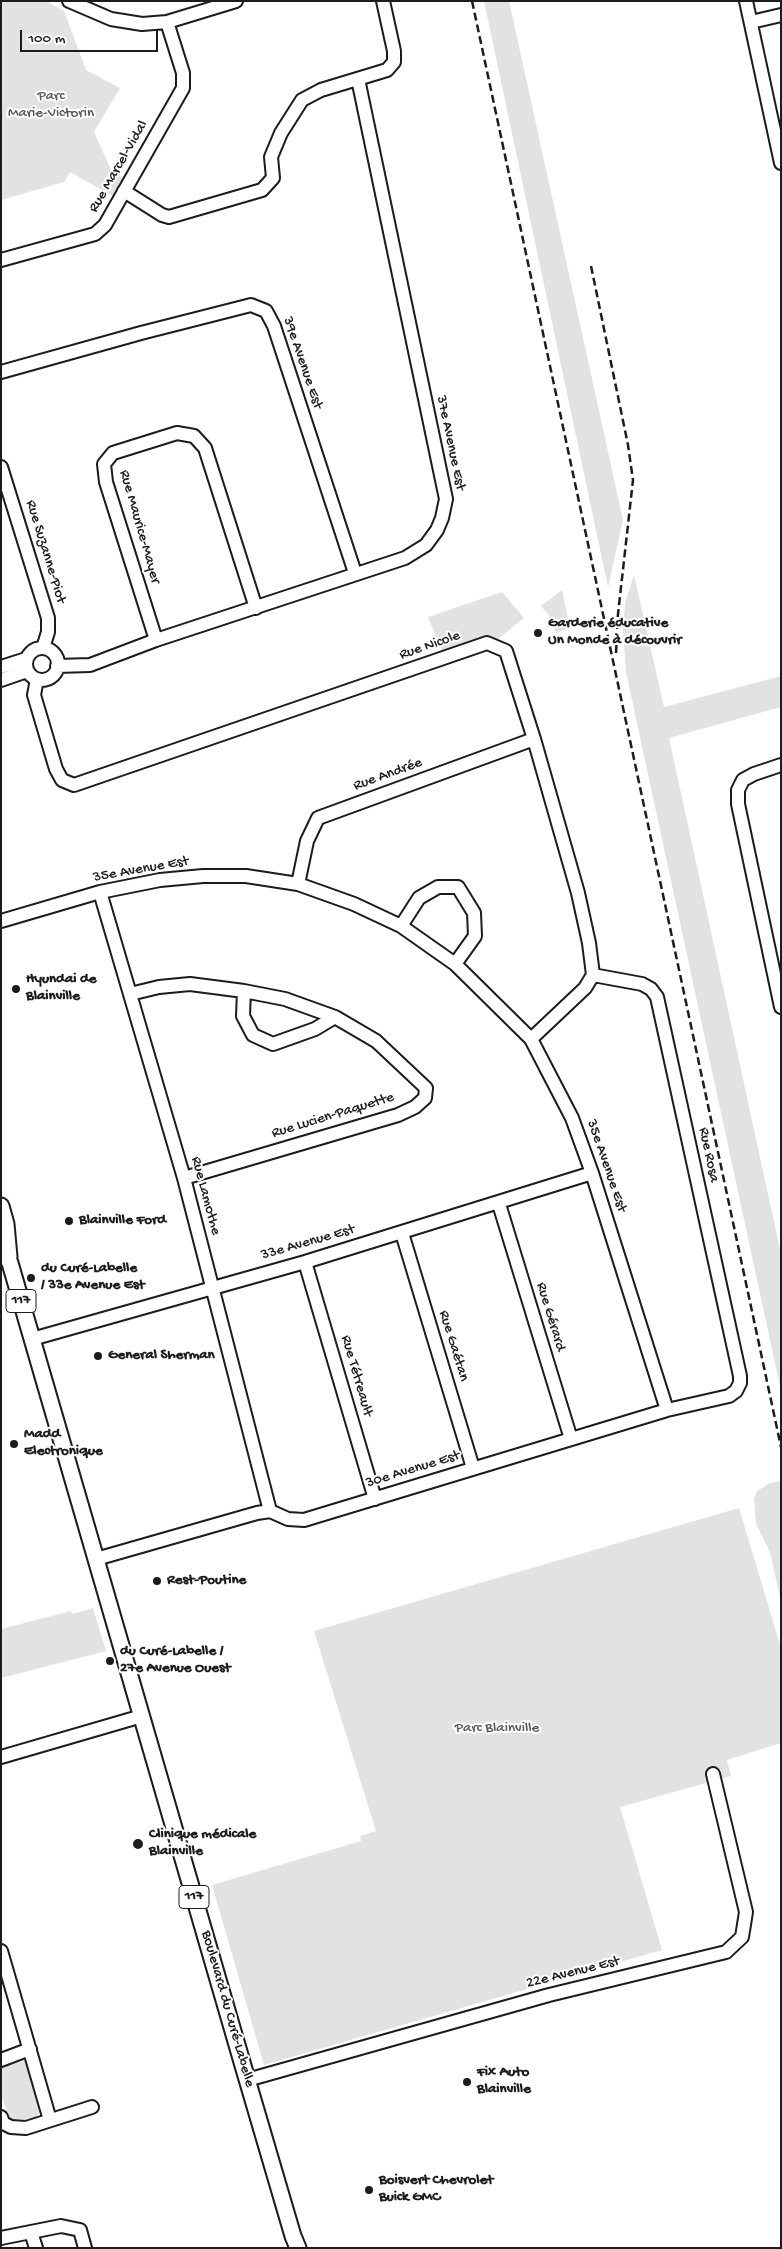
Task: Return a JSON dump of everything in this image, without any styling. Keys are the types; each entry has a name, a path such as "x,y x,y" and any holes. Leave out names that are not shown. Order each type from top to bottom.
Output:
{"main road":[{"name":"Boulevard du Curé-Labelle","path":"1,1206 6,1224 10,1263 295,2244"},
{"name":"Boulevard du Curé-Labelle","path":"1,1246 10,1263"}],"street":[{"path":"69,1 112,18 142,24 166,22 236,1"},
{"path":"124,191 162,215 169,217 262,190 273,178 271,157 281,133 302,100 321,90 387,70 394,62 383,1"},
{"path":"746,1 781,163"},
{"path":"751,22 781,15"},
{"name":"Rue Marcel-Vidal","path":"1,260 95,234 105,225 183,88 183,74 166,22"},
{"name":"37e Avenue Est","path":"57,666 90,665 156,640 405,558 426,545 442,518 446,499 358,79"},
{"name":"39e Avenue Est","path":"1,372 141,333 251,306 266,311 274,326 355,573"},
{"name":"Rue Maurice-Mayer","path":"156,640 106,482 104,464 113,453 177,433 194,436 205,448 256,608"},
{"name":"Rue Suzanne-Piot","path":"1,467 48,618 48,632 43,648"},
{"name":"Rue Nicole","path":"30,669 34,695 56,770 62,780 74,785 487,643 506,651 534,739 578,893 589,942 593,975"},
{"path":"1,667 30,669 44,680 51,677 57,666 54,654 43,648 30,653 30,669"},
{"path":"1,680 30,669"},
{"name":"Rue Andrée","path":"298,884 307,841 318,818 534,739"},
{"path":"781,765 754,774 743,780 738,790 738,804 781,1008"},
{"name":"35e Avenue Est","path":"1,921 100,892 160,880 203,876 246,876 298,884 354,904 401,926 455,964 531,1039 572,1118 592,1173 667,1410"},
{"path":"401,926 418,898 438,887 458,887 474,913 475,936 455,964"},
{"name":"Rue Lamothe","path":"100,892 184,1178 270,1510"},
{"path":"531,1039 585,988 593,975"},
{"name":"Rue Rosa","path":"593,975 642,984 651,989 657,997 740,1376 739,1388"},
{"name":"Rue Lucien-Paquette","path":"130,994 159,987 190,984 244,991 285,999 335,1017 376,1041 426,1088 425,1098 415,1107 398,1115 184,1178"},
{"path":"244,991 243,1016 252,1035 273,1044 315,1029 335,1017"},
{"name":"33e Avenue Est","path":"32,1339 305,1262 499,1204 592,1173"},
{"name":"Rue Gérard","path":"499,1204 571,1439"},
{"name":"Rue Gaétan","path":"402,1233 473,1468"},
{"name":"Rue Tétreault","path":"305,1262 375,1499"},
{"name":"30e Avenue Est","path":"270,1510 288,1519 304,1520 667,1410 729,1396 739,1388"},
{"path":"96,1559 270,1510"},
{"path":"1,1757 142,1716"},
{"name":"22e Avenue Est","path":"247,2080 549,1995 726,1952 742,1937 746,1912 713,1774"},
{"path":"1,1952 50,2120"},
{"path":"1,2060 30,2049"},
{"path":"1,2117 4,2123 10,2127 26,2128 92,2107"},
{"path":"1,2238 60,2226 80,2230 85,2248"},
{"path":"31,2232 36,2248"}],"green space":[{"name":"Parc Marie-Victorin","path":"1,1 46,1 64,11 86,70 120,88 94,132 112,172 123,178 113,196 70,172 64,182 1,200"},
{"path":"484,1 509,1 623,520 608,587"},
{"path":"634,575 664,707 781,676 781,707 669,738 781,1254 781,1391 626,672 623,632 625,603"},
{"path":"562,590 570,628 557,633 549,622 552,619 541,606"},
{"path":"502,592 524,618 498,639 485,637 442,652 428,617"},
{"path":"781,1481 781,1602 770,1552 756,1524 754,1499 757,1491 770,1483"},
{"name":"Parc Blainville","path":"739,1508 781,1648 781,1743 727,1760 731,1776 620,1807 662,1950 264,2065 212,1885 361,1841 360,1836 376,1831 314,1631"},
{"path":"93,1608 106,1651 1,1678 1,1629 71,1611 72,1614"},
{"path":"28,2060 41,2109 37,2117 10,2121 1,2094 1,2067"}],"railway":[{"path":"472,1 781,1447"},
{"path":"591,266 628,445 633,480 618,614 616,653"}],"place":[{"name":"Garderie éducative Un Monde à découvrir","path":"538,633"},
{"name":"Hyundai de Blainville","path":"16,989"},
{"name":"Blainville Ford","path":"69,1221"},
{"name":"du Curé-Labelle / 33e Avenue Est","path":"31,1278"},
{"name":"General Sherman","path":"98,1356"},
{"name":"Madd Electronique","path":"14,1444"},
{"name":"Rest-Poutine","path":"157,1581"},
{"name":"du Curé-Labelle / 27e Avenue Ouest","path":"110,1661"},
{"name":"Clinique médicale Blainville","path":"138,1844"},
{"name":"Fix Auto Blainville","path":"467,2082"},
{"name":"Boisvert Chevrolet Buick GMC","path":"369,2190"}]}
